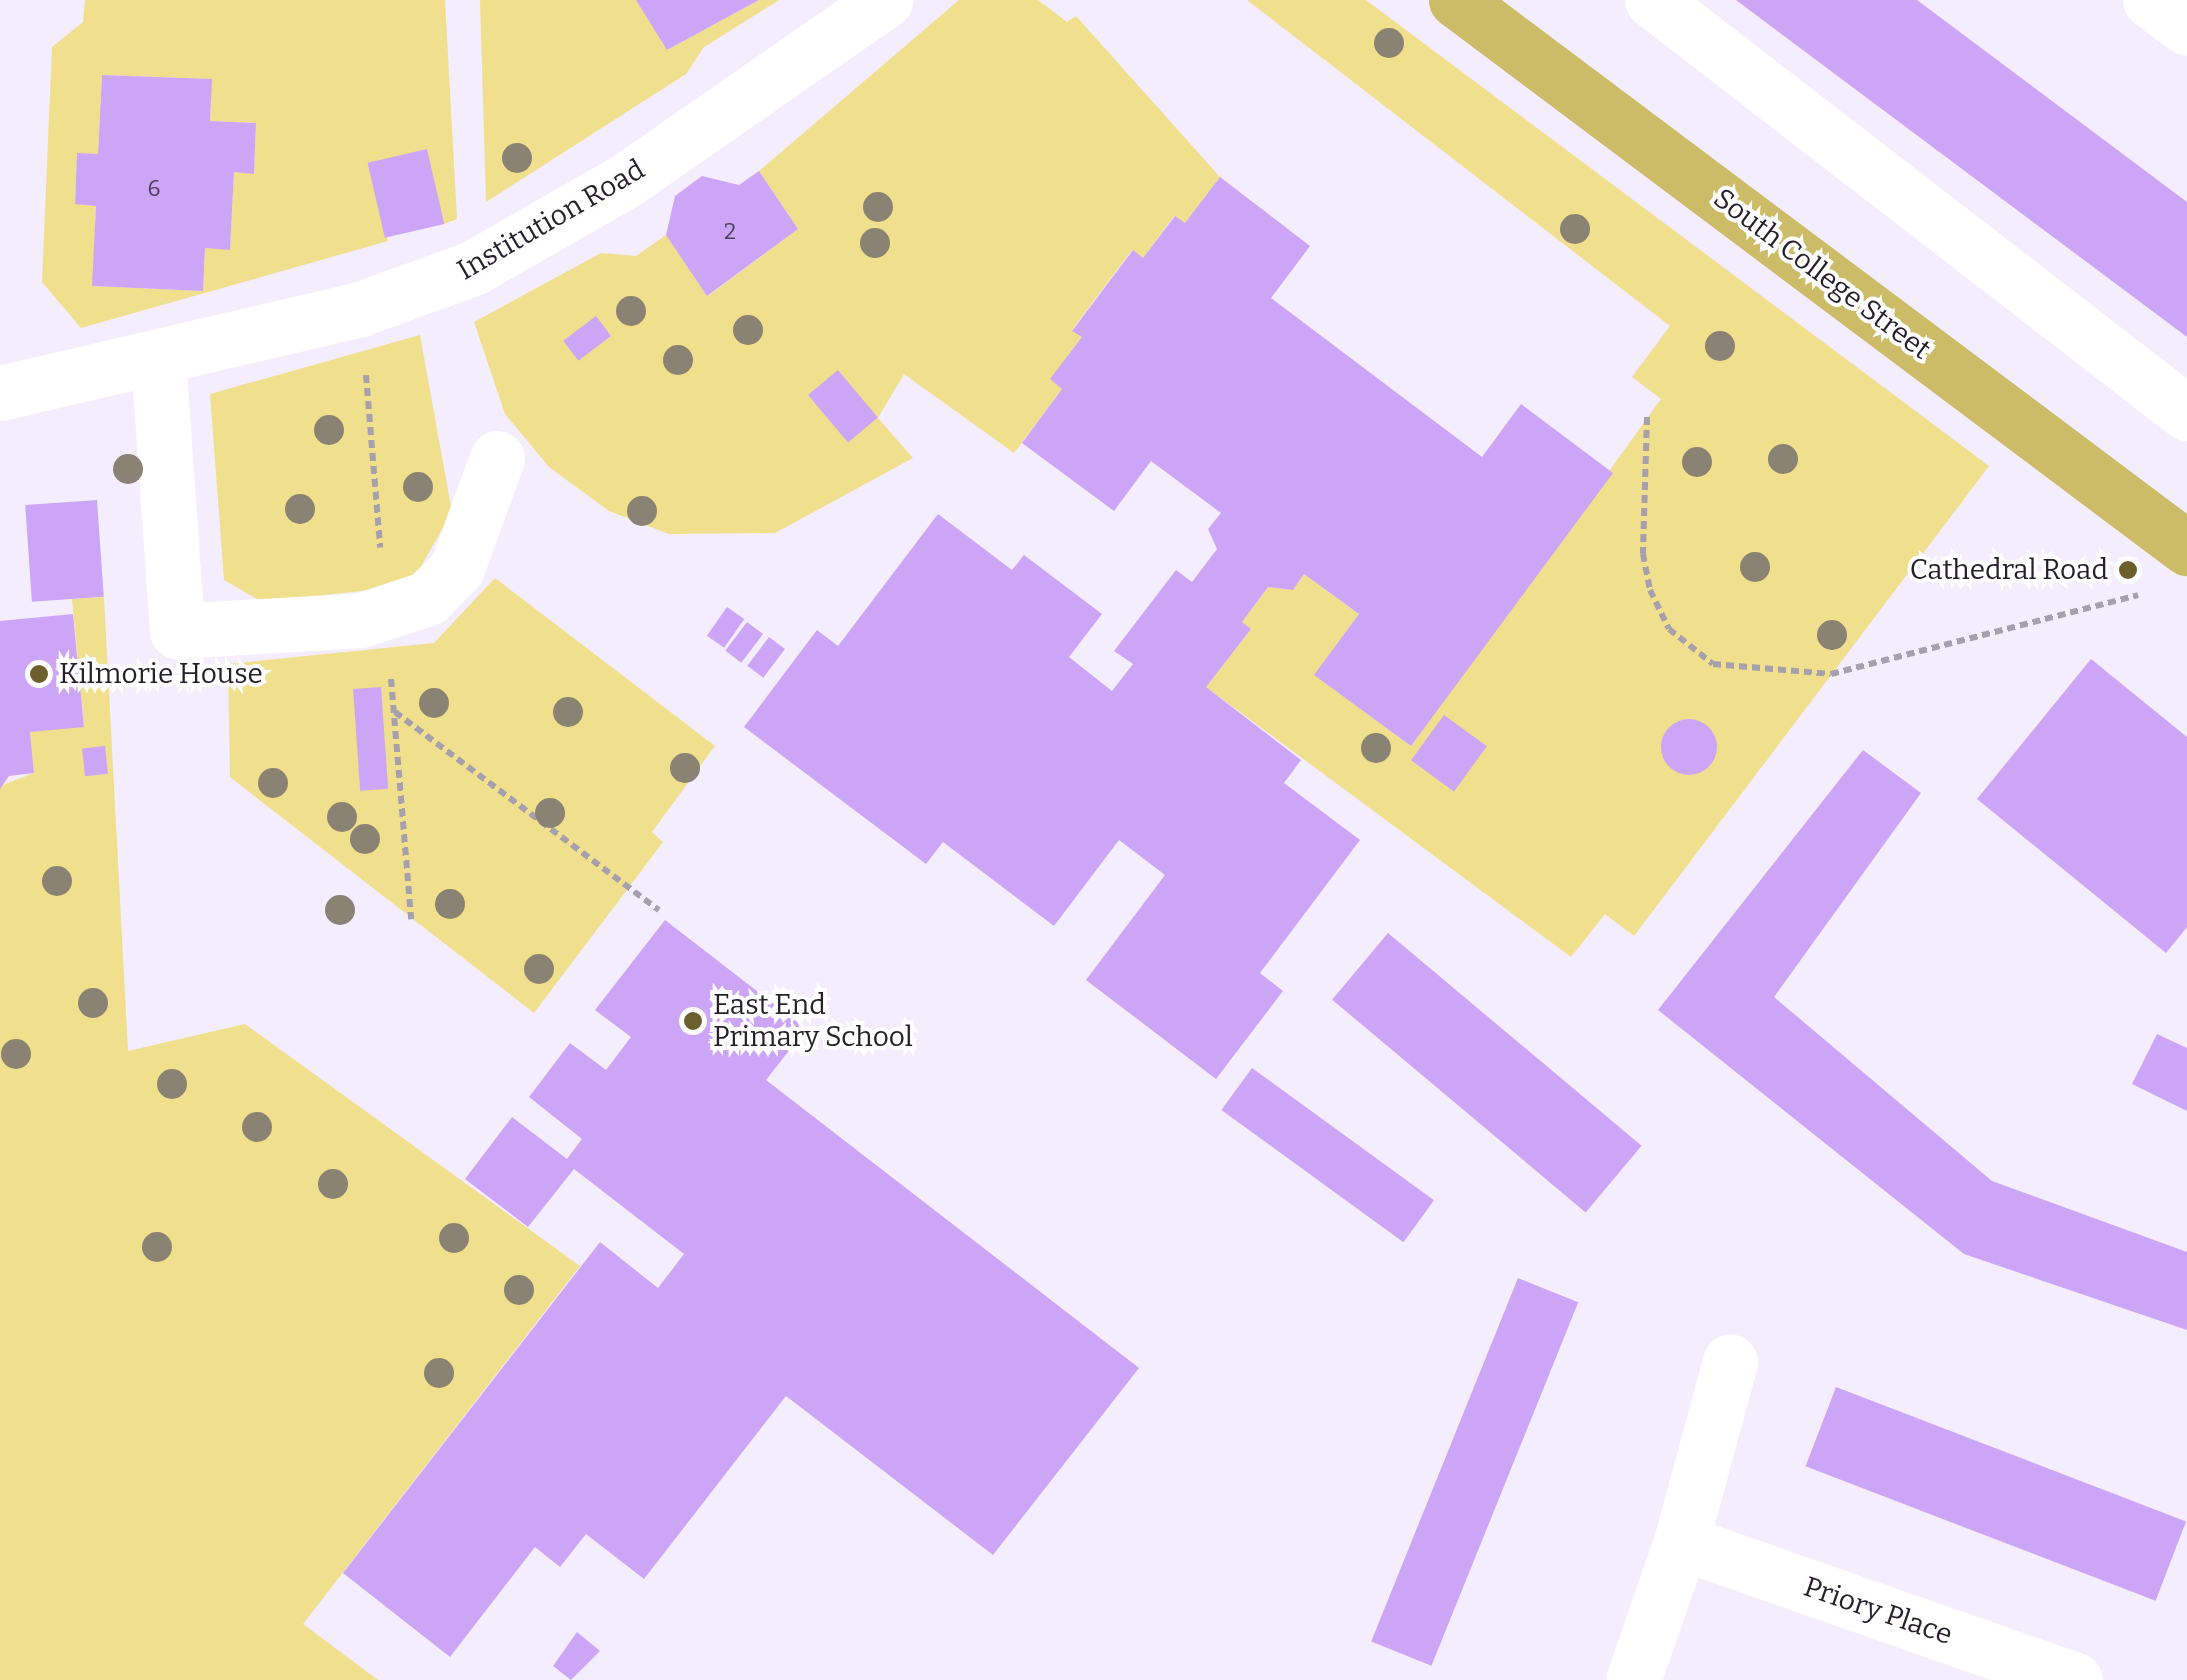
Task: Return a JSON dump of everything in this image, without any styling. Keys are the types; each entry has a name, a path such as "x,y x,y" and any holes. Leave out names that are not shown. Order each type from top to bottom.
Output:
{"highway":[{"name":"South College Street","path":"1456,0 2187,548"}],"street":[{"name":"Institution Road","path":"0,393 360,309 473,268 624,181 885,0"},
{"path":"1652,0 2187,413"},
{"path":"2150,0 2187,28"},
{"path":"158,358 177,631 361,620 428,598 457,568 497,458"},
{"path":"1633,1680 1681,1542 1730,1362"},
{"name":"Priory Place","path":"1681,1542 2075,1680"}],"path":[{"path":"1647,417 1643,554 1650,590 1670,629 1712,664 1831,674 2155,591"},
{"path":"394,711 659,910"}],"shaded area":[{"path":"85,0 445,0 457,219 444,224 426,149 369,165 388,241 81,328 42,282 52,47 83,22","holes":["102,75 211,79 210,121 256,123 254,173 234,172 230,249 205,248 203,291 93,286 96,206 75,203 77,154 98,154"]},
{"path":"480,0 637,0 667,50 759,0 779,0 704,47 686,74 486,202"},
{"path":"959,0 1038,0 1067,22 1076,16 1220,177 1185,223 1174,216 1143,258 1132,250 1072,330 1082,337 1051,379 1062,389 1014,453 904,374 878,418 913,458 775,533 669,534 609,511 549,467 505,414 474,322 601,253 636,256 666,235 708,296 798,229 759,171"},
{"path":"1247,0 1366,0 1989,466 1634,936 1605,914 1571,957 1206,687 1251,629 1242,622 1268,587 1293,590 1304,574 1359,614 1315,675 1411,746 1661,399 1632,377 1670,326"},
{"path":"420,335 452,512 420,568 398,587 262,602 224,580 210,394"},
{"path":"495,578 715,746 652,832 663,842 534,1013 230,777 228,664 434,643"},
{"path":"104,597 128,1051 245,1024 580,1266 303,1624 378,1680 0,1680 0,786 34,773 30,732 84,726 72,599"}],"building":[{"path":"636,0 759,0 667,50"},
{"path":"1736,0 1917,0 2187,202 2187,337"},
{"path":"102,75 212,79 210,121 256,123 254,174 234,172 230,250 205,248 203,291 92,286 96,206 75,204 77,153 98,154"},
{"path":"427,149 444,224 385,238 368,163"},
{"path":"759,171 798,229 707,296 666,235 675,196 702,176 739,185"},
{"path":"1220,177 1310,246 1271,298 1482,457 1521,404 1613,473 1411,746 1314,675 1359,614 1304,574 1293,590 1268,587 1242,622 1251,629 1206,687 1301,760 1284,783 1360,840 1260,973 1283,991 1216,1079 1086,980 1165,875 1119,840 1054,926 943,842 926,864 744,727 817,630 838,646 938,514 1012,570 1024,555 1102,614 1069,657 1112,691 1133,664 1114,651 1176,570 1192,582 1217,549 1208,529 1221,513 1151,461 1114,511 1022,443 1062,389 1050,379 1082,337 1072,331 1133,250 1143,258 1175,216 1185,223"},
{"path":"596,316 611,336 578,361 563,341"},
{"path":"838,370 878,417 848,443 808,395"},
{"path":"97,500 104,597 32,602 25,505"},
{"path":"727,607 744,619 724,648 707,636"},
{"name":"Kilmorie House","path":"73,614 84,727 30,732 34,773 9,776 0,789 0,621"},
{"path":"747,622 763,634 741,663 725,651"},
{"path":"769,637 785,649 763,678 747,666"},
{"path":"2091,659 2187,737 2187,927 2166,953 1977,799"},
{"path":"381,687 388,789 360,791 353,689"},
{"path":"1444,715 1487,746 1454,791 1411,760"},
{"path":"1689,719 1709,727 1717,747 1709,767 1689,775 1669,767 1661,747 1669,727"},
{"path":"105,746 108,774 85,776 82,748"},
{"path":"1863,750 1921,793 1774,997 1992,1181 2187,1252 2187,1330 1964,1254 1658,1010"},
{"path":"665,920 806,1029 766,1080 1139,1368 993,1555 786,1396 644,1579 586,1534 560,1567 535,1547 450,1657 343,1573 600,1242 658,1288 684,1254 574,1169 528,1227 465,1179 512,1117 567,1159 582,1139 529,1097 570,1043 606,1070 631,1037 595,1010"},
{"path":"1388,933 1642,1146 1586,1212 1332,1000"},
{"path":"2157,1034 2187,1048 2187,1111 2132,1084"},
{"path":"1252,1068 1434,1200 1403,1242 1221,1110"},
{"path":"1518,1278 1578,1302 1431,1666 1371,1641"},
{"path":"1836,1387 2186,1521 2156,1601 1806,1466"},
{"path":"577,1632 600,1651 571,1680 553,1666"}],"place":[{"name":"Cathedral Road","path":"2128,570"},
{"name":"Kilmorie House","path":"39,674"},
{"name":"East End Primary School","path":"693,1021"}]}
